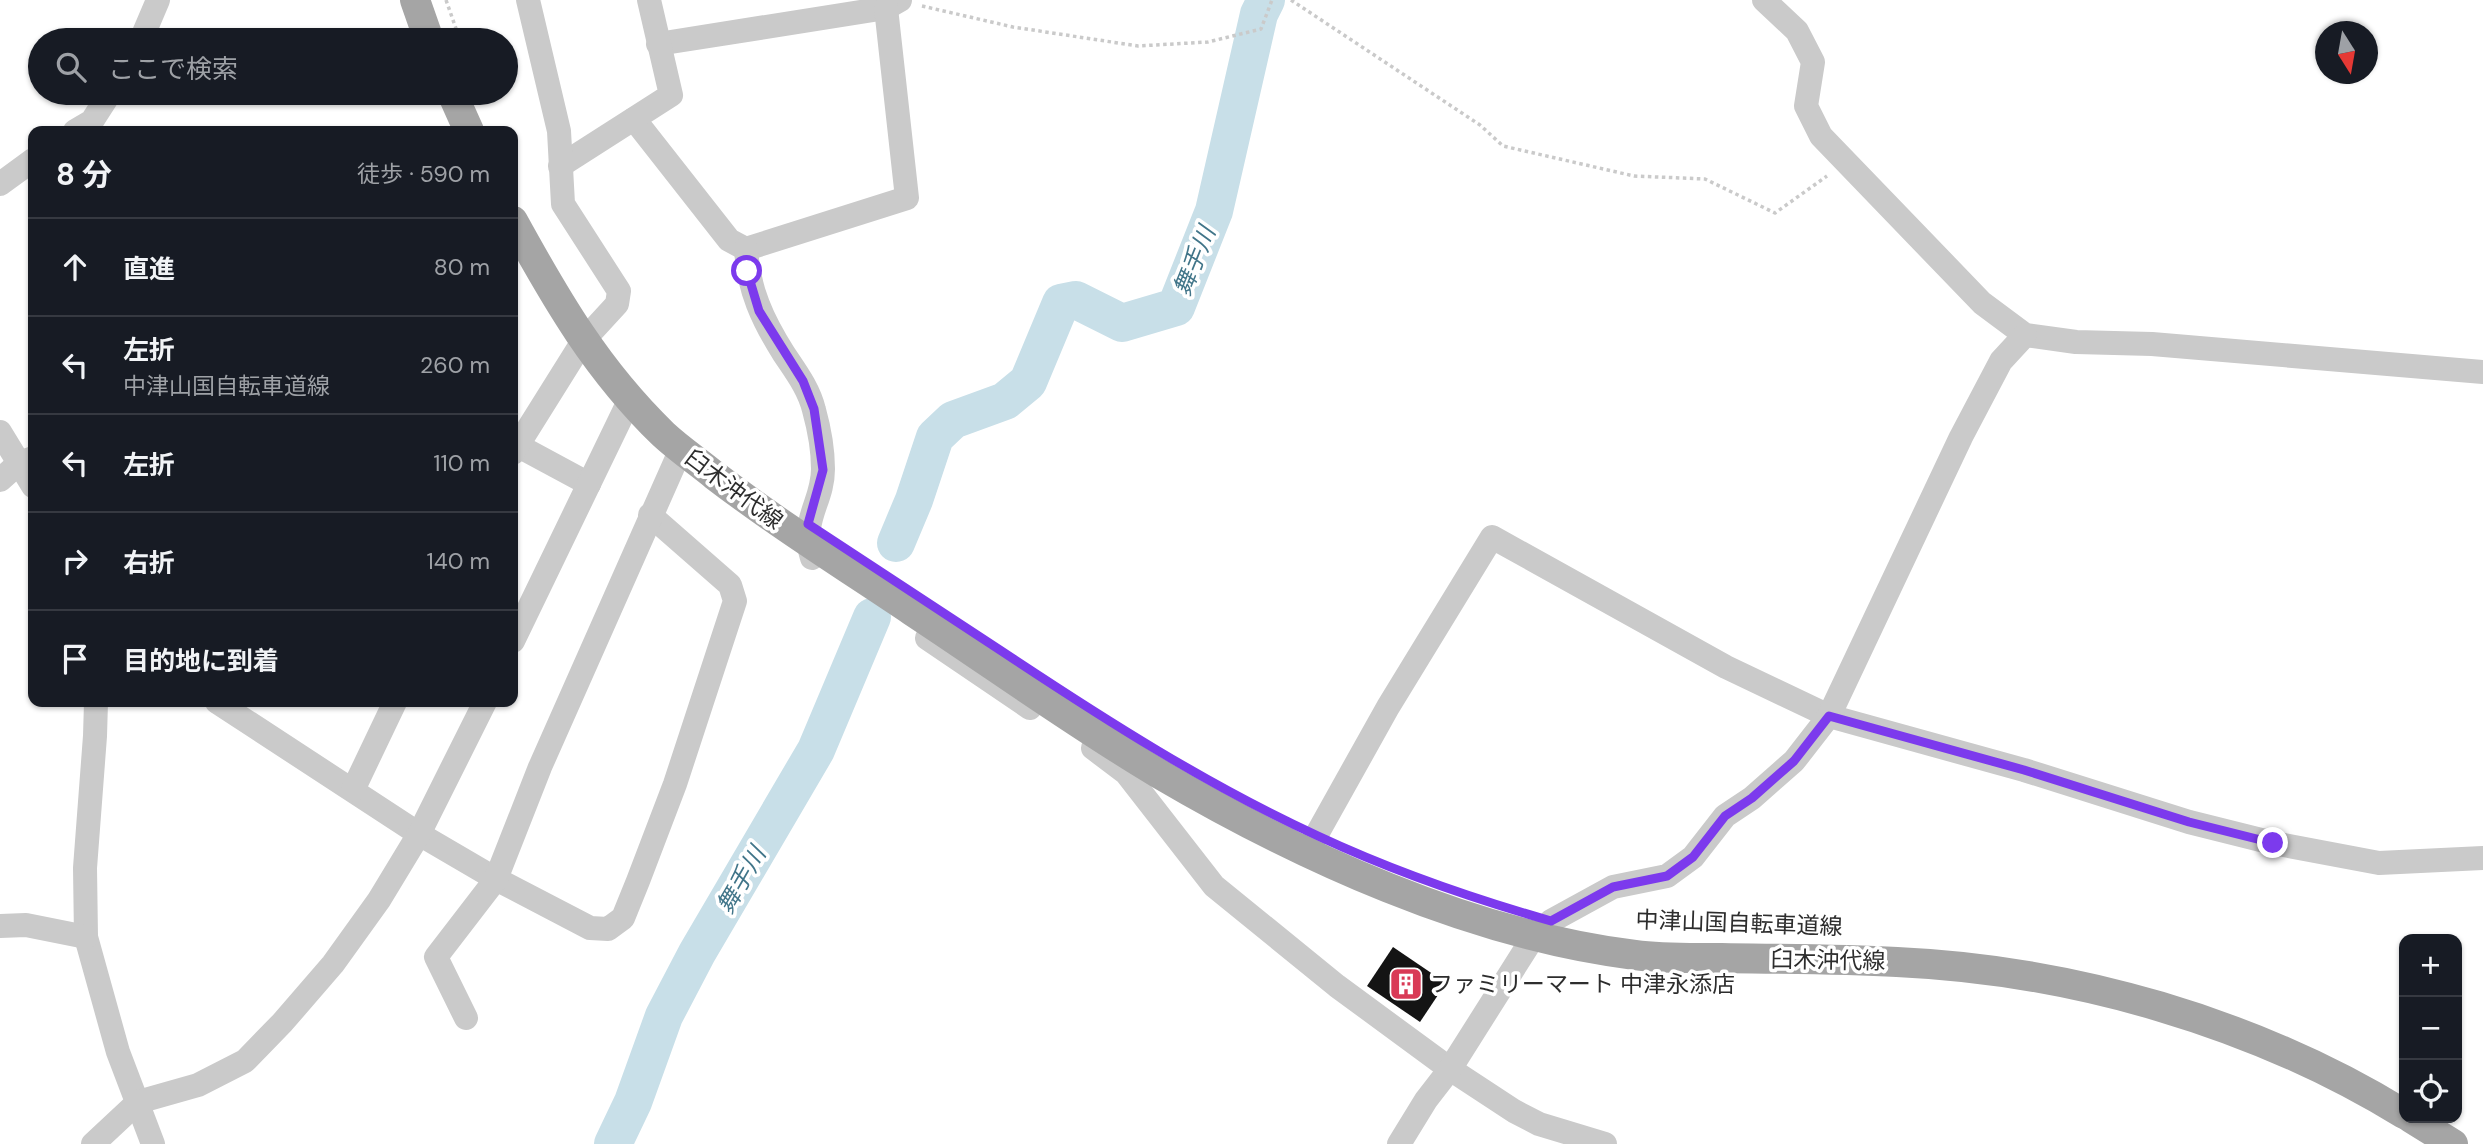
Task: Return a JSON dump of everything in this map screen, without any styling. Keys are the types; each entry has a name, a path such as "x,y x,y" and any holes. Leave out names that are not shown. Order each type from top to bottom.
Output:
{"main road":[{"path":"415,0 425,28"},
{"path":"457,105 467,126"},
{"name":"臼木沖代線","path":"518,230 583,341 630,399 681,449 807,543 1122,750 1204,799 1307,852 1475,919 1538,936 1636,956 1898,962 1989,971 2084,988 2187,1016 2271,1046 2313,1064 2399,1111"},
{"path":"2419,1123 2453,1144"}],"street":[{"path":"147,28 158,0"},
{"path":"518,441 583,341 617,304 619,291 563,204 559,131 528,0"},
{"path":"560,166 671,95 649,0"},
{"path":"1764,0 1797,31 1813,62 1806,106 1821,136 1982,303 2025,335 2076,342 2152,344 2483,372"},
{"path":"634,119 729,240 747,249 907,198 901,4 658,44"},
{"path":"84,126 92,121 102,105"},
{"path":"0,184 28,164"},
{"path":"747,249 747,271 759,311 803,381 814,409 823,470 808,524 807,543 813,560 820,568 1108,758 1146,795 1214,886 1337,986 1450,1069 1539,1124 1605,1144"},
{"path":"1399,1144 1529,944 1551,921 1613,887 1667,876 1685,863 1693,857 1725,816 1752,798 1794,761 1829,716 1961,437 2001,361 2025,335"},
{"path":"518,630 630,399"},
{"path":"0,432 26,460 0,480"},
{"path":"518,449 589,484"},
{"path":"466,1018 436,957 496,879 540,767 681,449"},
{"path":"225,707 419,834 496,879 590,928 608,929 623,918 675,784 735,601 730,585 650,514"},
{"path":"1307,852 1388,707 1492,537 1726,667 1829,716 2011,766 2189,822 2273,843 2379,863 2483,858"},
{"path":"96,707 85,868 86,937 118,1052 153,1144"},
{"path":"353,790 393,707"},
{"path":"93,1144 138,1102 198,1085 245,1060 282,1023 333,964 379,900 419,834 482,707"},
{"path":"0,926 26,925 86,937"}],"path":[{"path":"446,0 456,28"},
{"path":"901,4 1013,27 1138,46 1208,42 1261,29 1272,0"},
{"path":"1291,0 1480,125 1503,146 1633,176 1705,179 1775,213 1845,160"}],"building":[{"name":"ファミリーマート 中津永添店","path":"1393,947 1446,983 1420,1022 1367,986"}],"waterway":[{"name":"舞手川","path":"896,543 935,437 953,420 1005,401 1028,382 1061,303 1076,300 1122,323 1176,307 1214,211 1259,14 1266,0"},
{"name":"舞手川","path":"613,1144 633,1102 664,1016 697,953 816,750 872,617"}],"place":[{"name":"ファミリーマート 中津永添店","path":"1406,984"}],"route":[{"path":"747,271 759,311 803,381 814,409 823,470 808,524 1097,714 1203,776 1317,836 1449,890 1551,921 1613,887 1667,876 1693,857 1725,816 1752,798 1794,761 1829,716 2024,770 2189,822 2273,843"}]}
